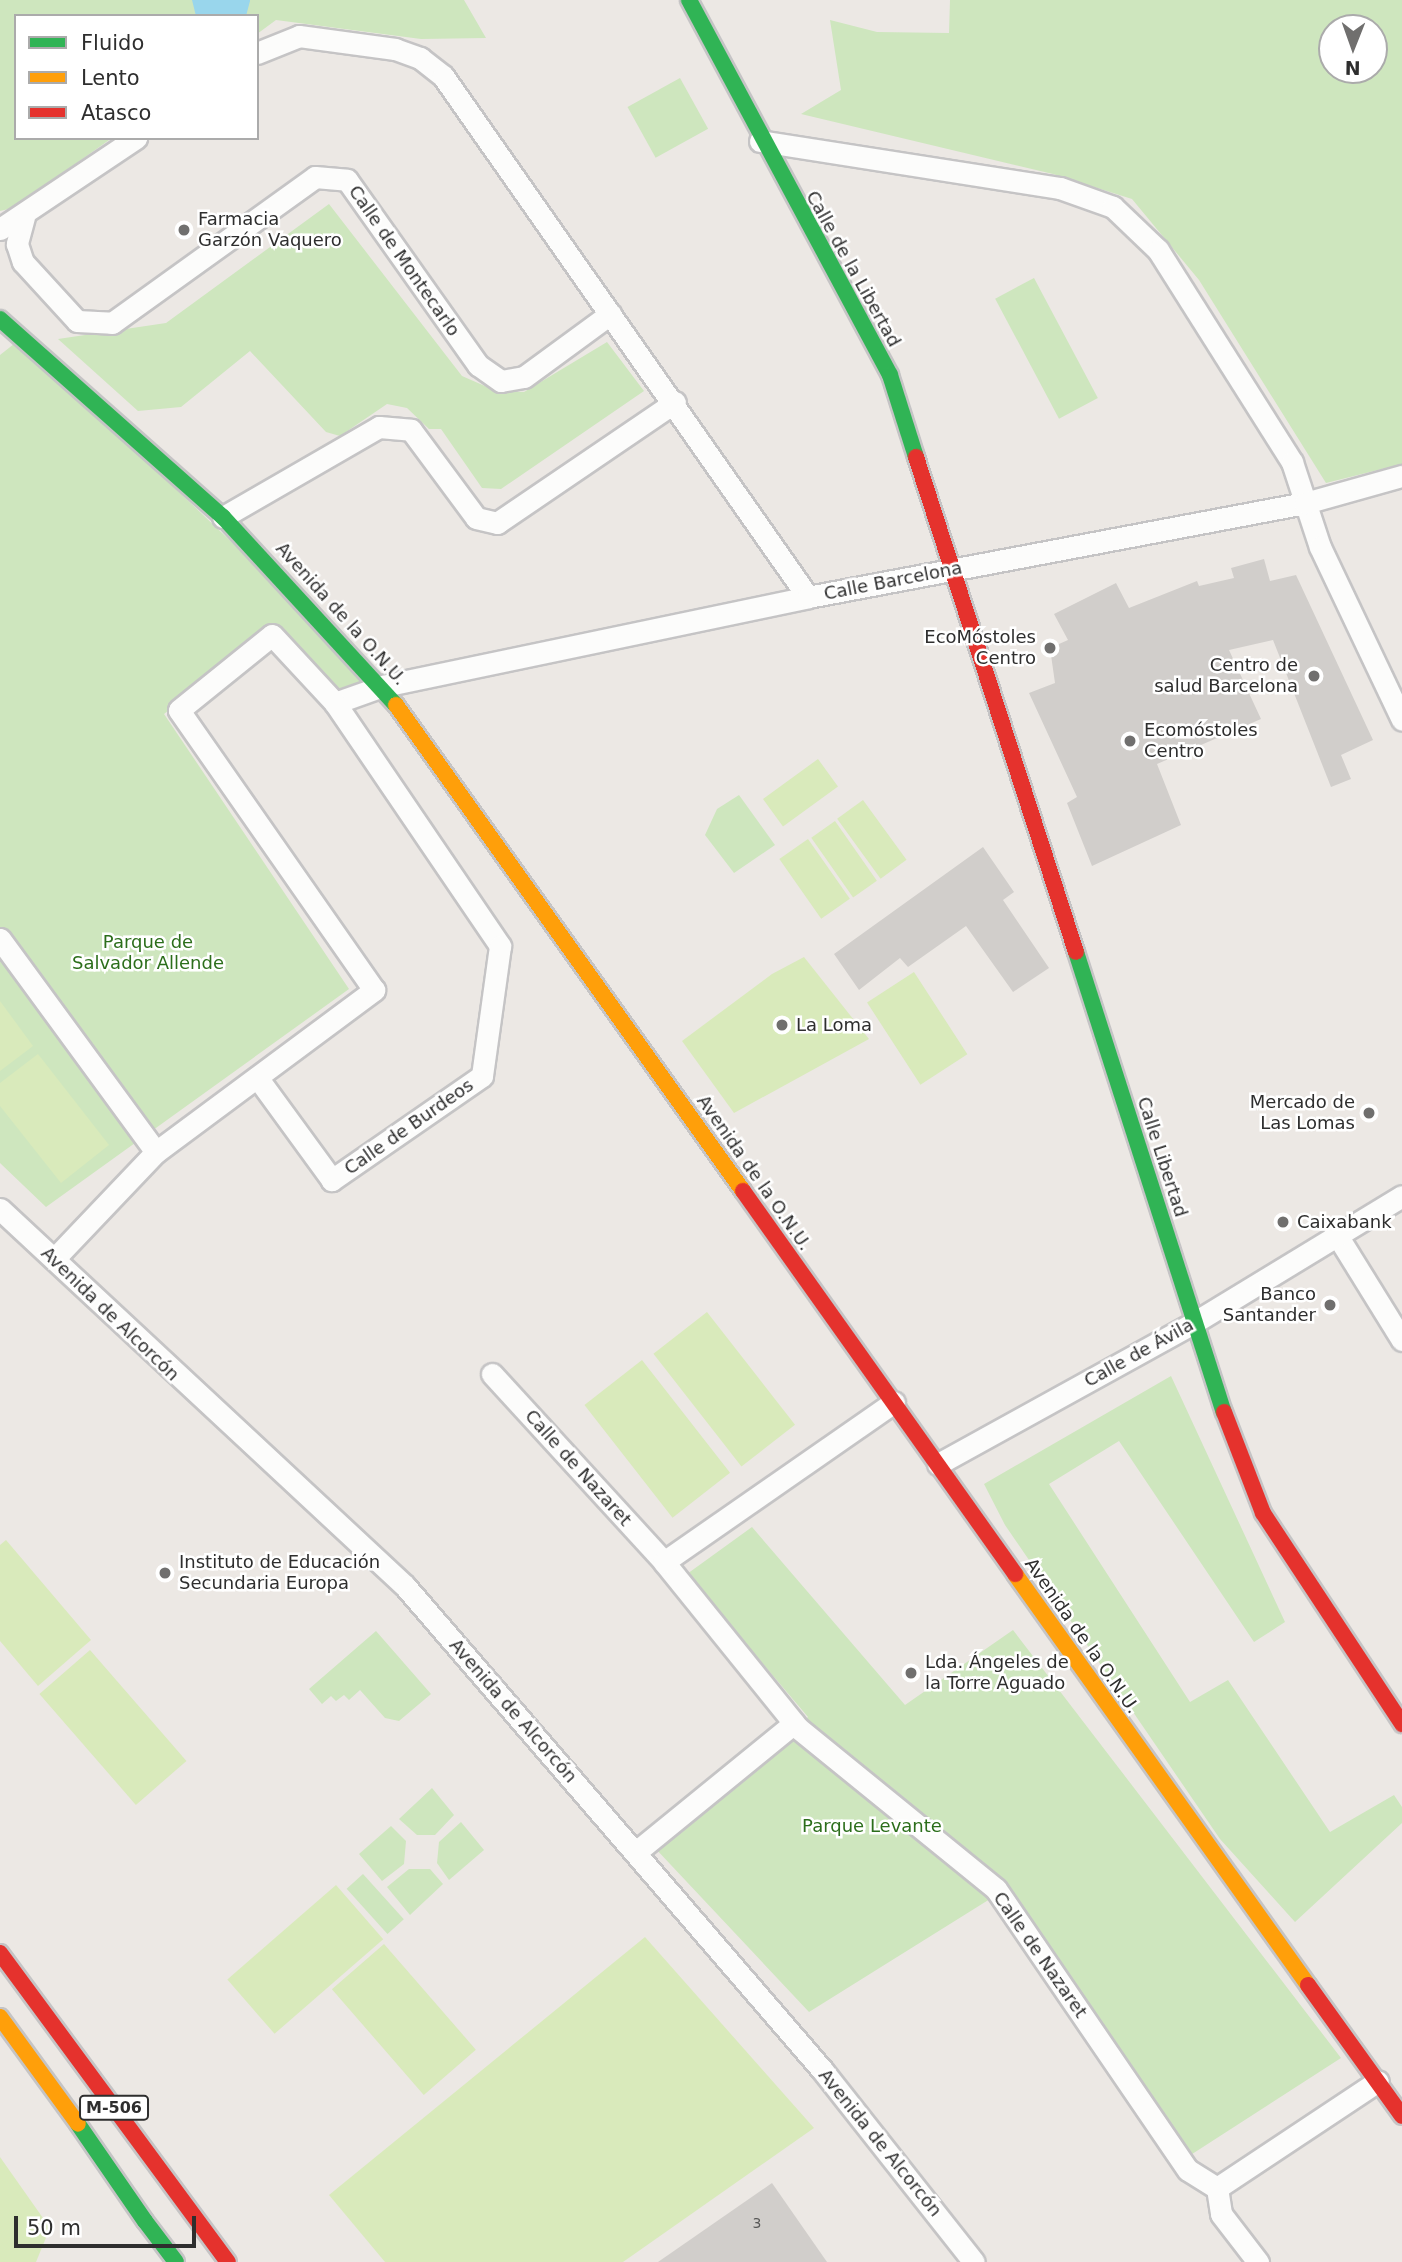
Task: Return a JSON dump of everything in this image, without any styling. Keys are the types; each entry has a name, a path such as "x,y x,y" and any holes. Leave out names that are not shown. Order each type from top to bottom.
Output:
{"main road":[{"name":"Calle de la Libertad","path":"689,0 760,141 890,375 953,570"},
{"name":"Avenida de la O.N.U.","path":"0,319 223,517 383,686 1402,2116"},
{"name":"Calle Libertad","path":"953,570 1195,1322 1264,1513 1402,1724"},
{"name":"M-506","path":"0,1953 228,2262"},
{"name":"M-506","path":"0,2017 176,2262"},
{"name":"M-506","path":"145,2221 169,2262"}],"street":[{"path":"259,51 299,36 420,58 459,97 610,314 675,402 808,597"},
{"path":"0,229 24,217 133,140"},
{"path":"760,141 1060,188 1113,207 1158,250 1292,462 1320,547 1402,720"},
{"name":"Calle de Montecarlo","path":"23,262 77,321 112,323 314,177 347,180 478,365 501,381 524,377 610,314"},
{"path":"0,258 23,262 17,244 24,217"},
{"path":"223,517 379,426 411,430 476,518 497,523 675,402"},
{"name":"Calle Barcelona","path":"383,686 808,597 1305,503 1402,476"},
{"name":"Calle de Burdeos","path":"54,1259 156,1152 374,990 179,710 272,635 335,703 500,946 482,1076 332,1180 257,1077"},
{"path":"335,703 383,686"},
{"path":"0,939 156,1152"},
{"name":"Calle de Ávila","path":"938,1464 1195,1322 1335,1232 1402,1196"},
{"name":"Avenida de Alcorcón","path":"0,1209 405,1586 823,2071 974,2262"},
{"path":"1335,1232 1402,1340"},
{"name":"Calle de Nazaret","path":"492,1374 664,1562 794,1723 996,1889 1188,2170 1217,2188"},
{"path":"664,1562 894,1402"},
{"path":"636,1852 794,1723"},
{"path":"1258,2262 1221,2214 1217,2188 1377,2081"}],"green space":[{"path":"0,0 464,0 486,38 421,39 276,20 259,33 259,14 14,14 14,140 109,140 13,208 0,211"},
{"path":"950,0 1402,0 1402,464 1326,483 1199,280 1132,199 1053,174 801,114 841,90 830,20 877,32 949,33"},
{"path":"680,78 708,129 656,158 628,107"},
{"path":"329,204 462,376 494,390 524,392 607,342 644,391 501,489 482,488 441,429 429,429 407,408 387,404 340,436 326,432 250,351 181,407 138,411 58,339 166,323"},
{"path":"1034,278 1098,398 1059,419 995,299"},
{"name":"Parque de Salvador Allende","path":"19,340 383,686 336,695 272,628 164,714 349,989 46,1207 0,1163 0,355"},
{"path":"818,759 838,787 783,826 763,799"},
{"path":"739,795 775,845 734,873 705,835 717,809"},
{"path":"863,800 906,860 881,879 837,819"},
{"path":"835,821 877,881 853,897 811,838"},
{"path":"808,839 850,899 821,919 779,859"},
{"name":"La Loma","path":"804,957 869,1039 734,1113 682,1041 772,974"},
{"path":"914,972 967,1054 920,1085 867,1002"},
{"path":"0,1001 33,1046 0,1071"},
{"path":"38,1054 109,1145 61,1183 0,1106 0,1083"},
{"path":"707,1312 795,1425 741,1467 653,1354"},
{"path":"642,1360 730,1473 673,1518 584,1405"},
{"path":"1171,1376 1285,1622 1254,1642 1119,1441 1049,1484 1190,1702 1228,1680 1330,1832 1394,1795 1402,1807 1402,1823 1295,1922 1220,1839 1005,1525 984,1484"},
{"name":"Parque Levante","path":"752,1527 905,1705 1013,1630 1341,2058 1172,2167 990,1899 809,2012 655,1848 808,1717 687,1574"},
{"path":"6,1540 91,1640 38,1686 0,1641 0,1545"},
{"path":"376,1631 431,1694 399,1721 385,1718 360,1690 349,1700 344,1695 336,1701 331,1696 322,1704 309,1689"},
{"path":"90,1650 186,1761 136,1805 39,1694"},
{"path":"432,1788 454,1815 435,1835 417,1835 399,1819"},
{"path":"461,1822 484,1850 449,1880 437,1863 439,1842"},
{"path":"391,1826 406,1841 404,1864 382,1881 359,1854"},
{"path":"409,1869 430,1869 443,1884 410,1915 387,1887"},
{"path":"363,1874 404,1919 387,1934 347,1889"},
{"path":"336,1885 383,1939 275,2034 227,1979"},
{"path":"645,1937 814,2128 623,2262 385,2262 329,2195"},
{"path":"384,1944 476,2050 424,2095 332,1989"},
{"path":"0,2157 50,2228 36,2262 0,2262"}],"water":[{"path":"192,0 250,0 247,14 196,14"}],"building":[{"name":"Ecomóstoles Centro","path":"1264,559 1270,581 1296,575 1373,740 1341,755 1351,779 1331,787 1273,640 1229,650 1261,719 1157,764 1181,825 1092,866 1067,803 1077,797 1029,693 1055,683 1050,648 1068,640 1054,614 1116,583 1129,608 1197,581 1199,586 1234,578 1231,568"},
{"path":"983,847 1014,892 1003,900 1049,968 1013,992 966,926 908,967 900,958 859,990 834,954"},
{"path":"772,2183 827,2262 658,2262"}],"traffic: fast":[{"path":"689,0 890,375 916,457"},
{"path":"0,319 223,517 396,705"},
{"path":"1076,952 1224,1412"},
{"path":"78,2124 145,2221"},
{"path":"145,2221 176,2262"}],"traffic: slow":[{"path":"396,705 743,1191"},
{"path":"1015,1574 1308,1985"},
{"path":"0,2017 78,2124"}],"traffic: jam":[{"path":"916,457 1076,952"},
{"path":"743,1191 1015,1574"},
{"path":"1224,1412 1263,1513 1402,1724"},
{"path":"0,1953 228,2262"},
{"path":"1308,1985 1402,2116"}],"place":[{"name":"Farmacia Garzón Vaquero","path":"184,230"},
{"name":"EcoMóstoles Centro","path":"1050,648"},
{"name":"Centro de salud Barcelona","path":"1314,676"},
{"name":"Ecomóstoles Centro","path":"1130,741"},
{"name":"La Loma","path":"782,1025"},
{"name":"Mercado de Las Lomas","path":"1369,1113"},
{"name":"Caixabank","path":"1283,1222"},
{"name":"Banco Santander","path":"1330,1305"},
{"name":"Instituto de Educación Secundaria Europa","path":"165,1573"},
{"name":"Lda. Ángeles de la Torre Aguado","path":"911,1673"}]}
